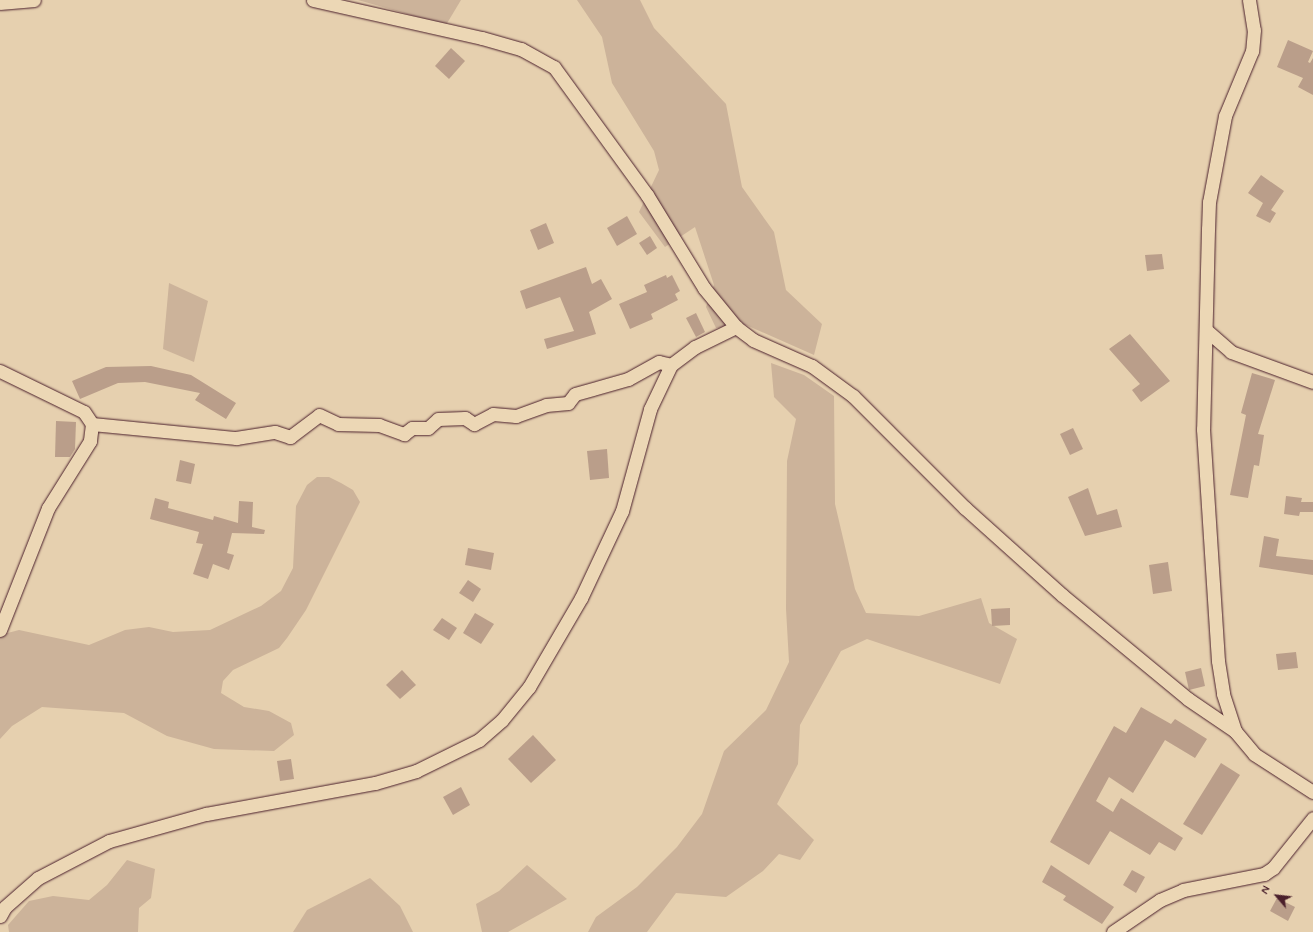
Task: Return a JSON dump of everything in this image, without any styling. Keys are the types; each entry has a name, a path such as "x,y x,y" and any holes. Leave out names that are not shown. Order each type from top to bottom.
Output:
{"street":[{"path":"0,3 34,0"},
{"path":"313,0 344,3 521,49 554,67 647,195 704,288 736,327 753,340 812,366 853,396 965,508 1062,595 1188,699 1236,731 1254,754 1313,792"},
{"path":"1236,731 1223,694 1218,661 1203,429 1209,202 1225,116 1252,50 1254,30 1249,0"},
{"path":"0,916 5,907 38,878 109,841 206,814 374,783 416,770 479,740 502,720 530,687 581,598 622,511 650,409 671,365 695,347 736,327"},
{"path":"1206,330 1231,352 1313,382"},
{"path":"92,424 236,438 275,432 290,437 319,415 338,424 379,426 404,434 412,428 428,428 438,419 465,418 474,424 493,414 516,416 546,405 568,403 575,394 628,380 659,362 671,365"},
{"path":"0,371 84,412 92,424 90,440 48,508 0,630"},
{"path":"1113,932 1160,900 1183,890 1264,874 1273,868 1313,818"}],"shaded area":[{"path":"358,0 461,0 446,25"},
{"path":"577,0 640,0 654,28 726,104 742,187 774,232 786,290 822,324 814,355 746,325 716,328 706,307 714,285 695,227 665,247 639,212 659,170 654,151 612,83 602,37"},
{"path":"169,283 208,301 194,362 163,349"},
{"path":"771,363 804,375 834,396 835,504 855,589 866,613 919,616 981,598 989,623 1017,639 1000,684 867,639 841,651 800,725 798,764 777,804 814,840 800,860 779,854 763,871 726,897 676,893 647,932 588,932 596,917 637,887 677,847 702,814 724,751 766,710 789,662 786,609 787,461 796,419 774,397"},
{"path":"317,477 329,477 341,483 353,490 360,502 306,610 287,638 279,648 233,670 223,681 221,693 244,707 269,711 291,723 294,735 274,751 214,749 167,736 124,713 42,707 12,726 0,739 0,635 19,630 89,645 125,630 149,627 173,632 210,630 261,606 281,591 293,568 296,506 307,485"},
{"path":"127,860 155,869 151,898 139,908 138,932 9,932 8,925 29,901 53,896 89,900 107,885"},
{"path":"527,865 567,899 508,932 482,932 476,904 499,891"},
{"path":"370,878 400,906 413,932 293,932 307,910"}],"building":[{"path":"1288,40 1313,51 1308,62 1310,63 1313,58 1313,95 1298,87 1303,78 1277,67"},
{"path":"451,48 465,61 449,79 435,66"},
{"path":"1261,175 1284,191 1271,210 1276,213 1270,223 1256,216 1263,203 1248,193"},
{"path":"627,216 637,234 617,246 607,228"},
{"path":"546,223 554,243 538,250 530,230"},
{"path":"650,236 657,248 647,255 639,243"},
{"path":"1162,254 1164,269 1147,271 1145,255"},
{"path":"586,267 592,284 601,279 612,299 589,312 596,334 547,349 544,339 574,331 560,297 526,309 520,291"},
{"path":"666,275 667,278 672,275 680,291 675,294 678,300 651,314 653,319 630,329 619,304 647,292 644,285"},
{"path":"696,313 705,332 696,337 686,318"},
{"path":"1130,334 1170,381 1141,402 1132,390 1140,384 1109,349"},
{"path":"151,366 191,375 236,403 226,419 195,400 200,393 145,382 118,383 80,399 72,381 106,367"},
{"path":"1252,373 1275,380 1258,434 1264,435 1259,466 1254,465 1248,498 1230,495 1246,415 1241,413"},
{"path":"56,421 76,422 75,449 70,457 55,457"},
{"path":"1073,428 1083,449 1070,455 1060,434"},
{"path":"607,449 609,478 590,480 587,451"},
{"path":"180,460 195,464 191,484 176,481"},
{"path":"1088,488 1097,515 1117,509 1122,527 1085,536 1068,497"},
{"path":"1286,496 1302,498 1301,502 1313,502 1313,512 1300,512 1299,516 1284,514"},
{"path":"155,498 169,502 168,508 213,520 214,516 238,523 239,501 253,502 252,527 265,530 264,534 232,533 227,553 234,555 229,570 213,564 208,579 193,574 203,544 196,543 199,532 150,519"},
{"path":"1264,536 1279,539 1276,556 1313,560 1313,575 1259,567"},
{"path":"468,548 494,553 491,570 465,565"},
{"path":"1168,562 1172,591 1153,594 1149,565"},
{"path":"468,580 481,589 473,602 459,593"},
{"path":"1010,608 1010,625 992,626 991,609"},
{"path":"475,613 494,624 481,644 463,633"},
{"path":"442,618 457,628 449,640 433,630"},
{"path":"1296,652 1298,668 1278,670 1276,654"},
{"path":"1201,668 1205,686 1189,690 1185,672"},
{"path":"402,670 416,685 400,699 386,685"},
{"path":"1141,707 1171,724 1175,719 1207,739 1195,758 1165,740 1133,793 1109,777 1096,801 1113,812 1121,798 1183,838 1175,851 1159,842 1150,855 1110,831 1089,865 1050,842 1114,726 1126,733"},
{"path":"533,735 556,760 531,783 508,759"},
{"path":"291,759 294,779 280,781 277,761"},
{"path":"1221,763 1240,775 1202,835 1183,824"},
{"path":"461,787 470,805 453,815 443,797"},
{"path":"1051,865 1114,907 1102,924 1063,900 1066,896 1042,882"},
{"path":"1132,870 1145,877 1136,893 1123,885"},
{"path":"1277,898 1295,907 1288,921 1270,911"}]}
